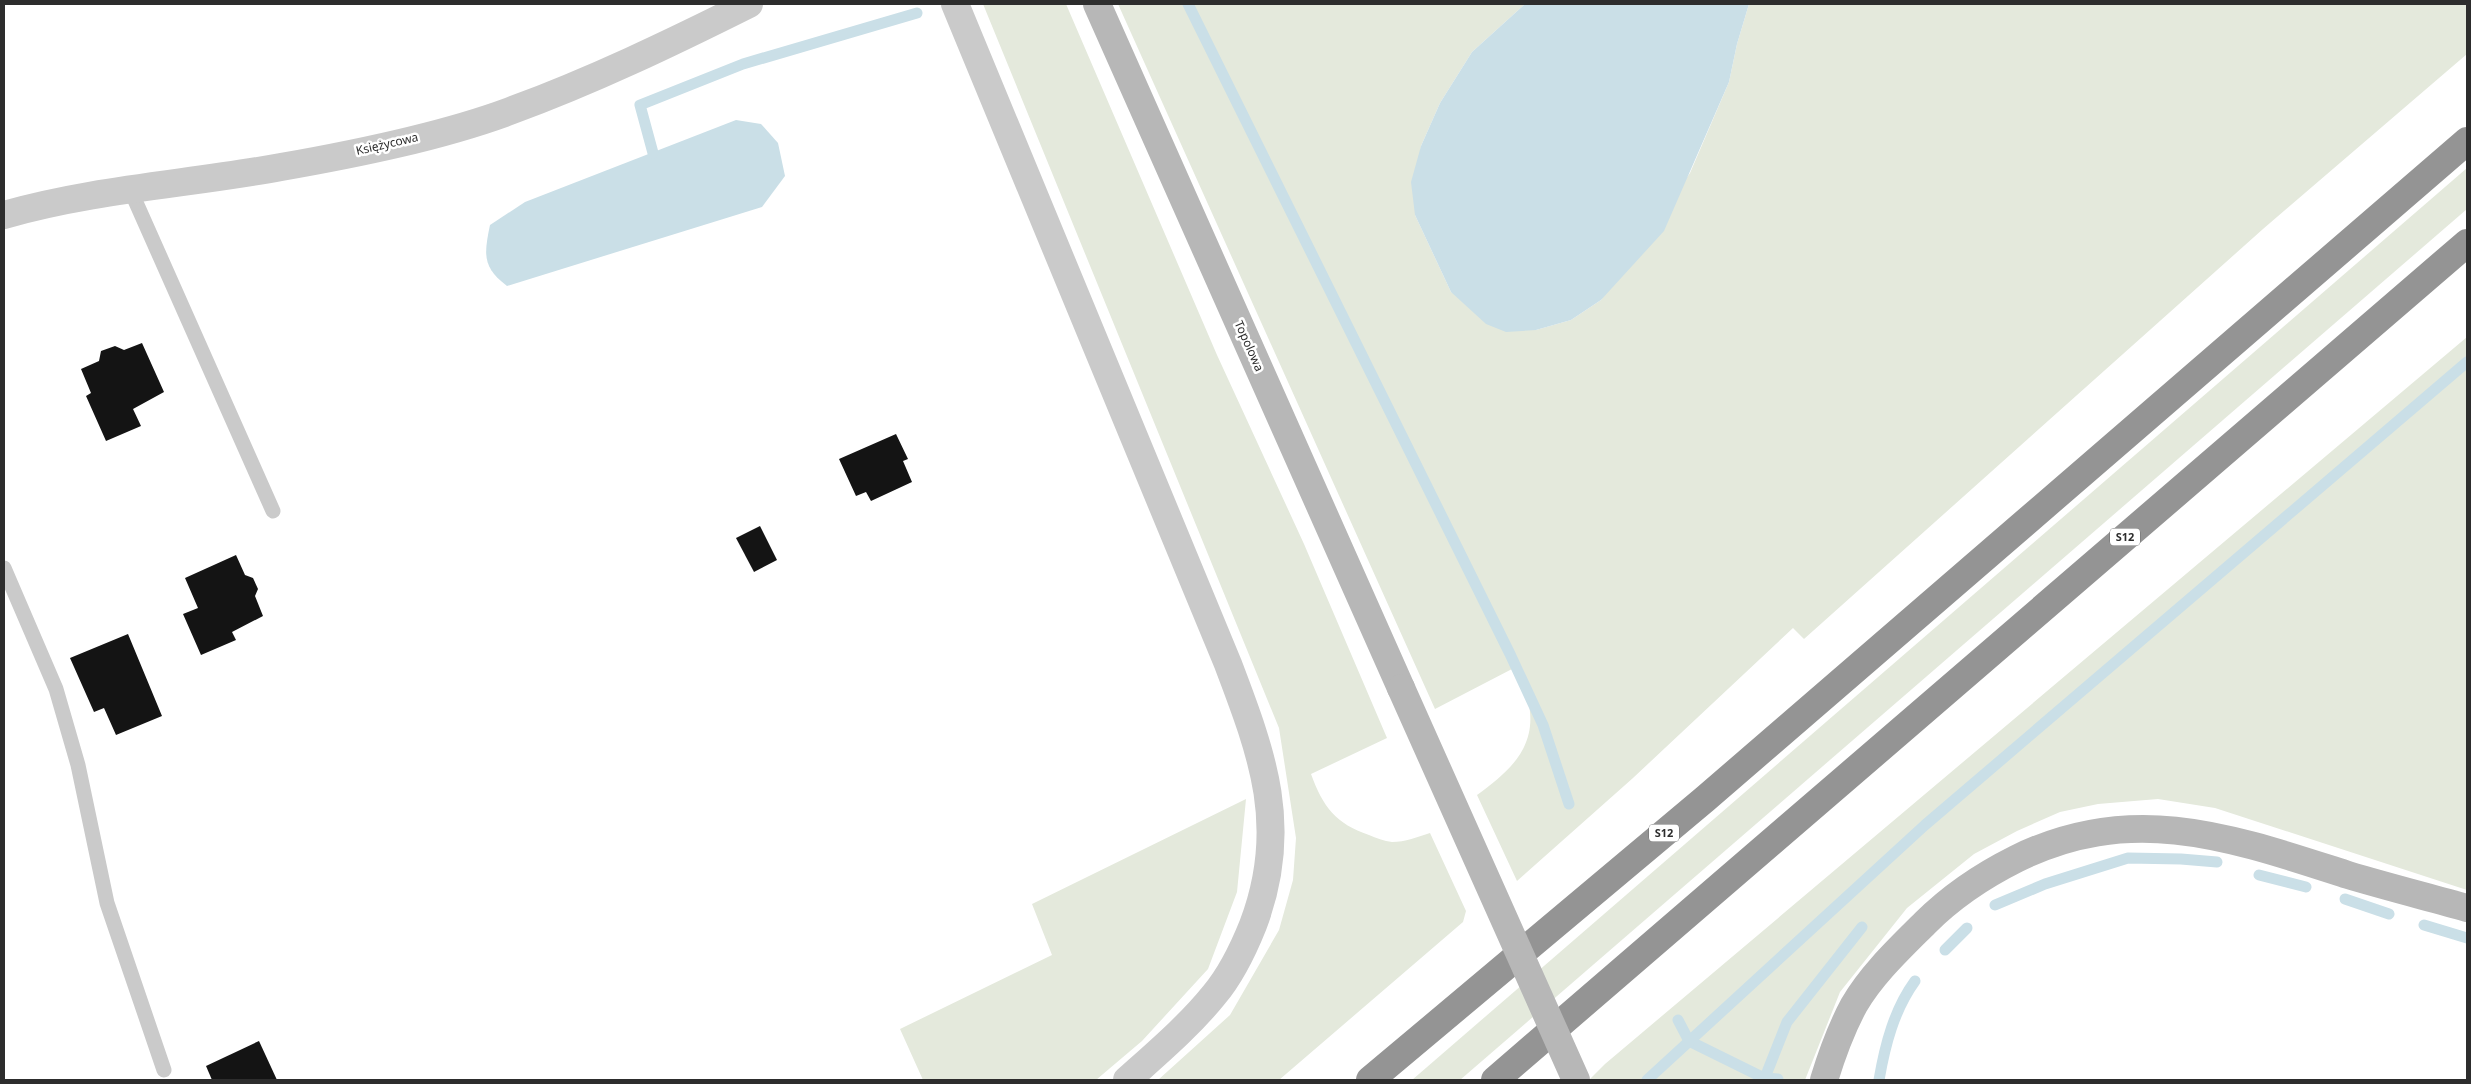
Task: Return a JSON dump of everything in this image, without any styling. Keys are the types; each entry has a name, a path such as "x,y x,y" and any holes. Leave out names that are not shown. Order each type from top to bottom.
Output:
{"highway":[{"name":"S12","path":"1370,1080 1705,799 2467,141"},
{"name":"S12","path":"1495,1080 2467,243"}],"street":[{"name":"Księżycowa","path":"4,215 77,197 283,167 454,129 509,111 622,65 749,4"},
{"path":"955,4 1228,664 1255,737 1269,800 1272,830 1266,882 1259,909 1236,962 1215,994 1198,1014 1128,1080"},
{"name":"Topolowa","path":"1097,4 1576,1080"},
{"path":"1824,1080 1840,1033 1855,1004 1897,951 1935,913 1989,872 2062,839 2099,831 2137,827 2179,830 2218,836 2255,845 2467,908"}],"lane":[{"path":"130,189 273,511"},
{"path":"4,568 56,689 78,765 107,903 164,1070"}],"shaded area":[{"path":"983,4 1066,4 1217,355 1304,544 1387,738 1311,774 1320,796 1339,820 1358,831 1380,839 1397,842 1430,833 1466,911 1463,922 1279,1080 1158,1080 1230,1015 1279,930 1293,880 1296,838 1279,728"},
{"path":"1118,4 1525,4 1472,52 1440,103 1421,146 1415,215 1451,292 1536,330 1571,320 1601,300 1690,173 1729,82 1737,44 1749,4 2467,4 2467,54 2263,229 1804,639 1793,628 1633,778 1517,881 1477,795 1511,767 1525,744 1529,731 1530,716 1525,692 1512,669 1435,709"},
{"path":"2467,168 2467,209 1460,1080 1412,1080"},
{"path":"2467,337 2467,890 2215,808 2158,799 2098,804 2060,812 2017,831 1974,854 1907,908 1840,992 1805,1080 1589,1080 1605,1064"},
{"path":"1246,799 1237,892 1208,969 1142,1041 1096,1080 923,1080 900,1029 1052,955 1032,904"}],"water":[{"path":"1525,4 1749,4 1737,44 1729,82 1664,231 1601,300 1571,320 1536,330 1506,332 1486,324 1451,292 1415,215 1411,182 1421,146 1440,103 1472,52"},
{"path":"736,120 761,124 778,143 785,176 762,207 507,286 493,273 489,266 486,252 490,225 525,202"}],"building":[{"path":"142,343 164,392 133,409 141,426 106,441 86,396 91,393 81,369 99,361 101,351 115,346 124,350"},
{"path":"896,434 908,459 903,461 912,482 871,501 866,492 856,496 839,459"},
{"path":"760,526 777,560 754,572 736,538"},
{"path":"236,555 245,575 253,578 258,589 255,596 263,616 232,632 236,640 201,655 183,614 198,608 185,578"},
{"path":"128,634 162,716 116,735 104,708 94,712 70,658"},
{"path":"259,1041 277,1080 212,1080 206,1066"}],"waterway":[{"path":"1188,4 1510,654 1543,725 1569,804"},
{"path":"653,153 640,105 743,64 917,13"},
{"path":"1647,1080 1925,825 2467,362"},
{"path":"1995,905 2045,884 2128,858 2217,862"},
{"path":"2259,875 2306,887"},
{"path":"2345,899 2389,914"},
{"path":"2424,925 2467,938"},
{"path":"1764,1080 1787,1022 1862,927"},
{"path":"1945,950 1967,928"},
{"path":"1879,1080 1891,1028 1901,1004 1915,981"},
{"path":"1678,1020 1689,1041 1764,1078 1778,1079"}]}
